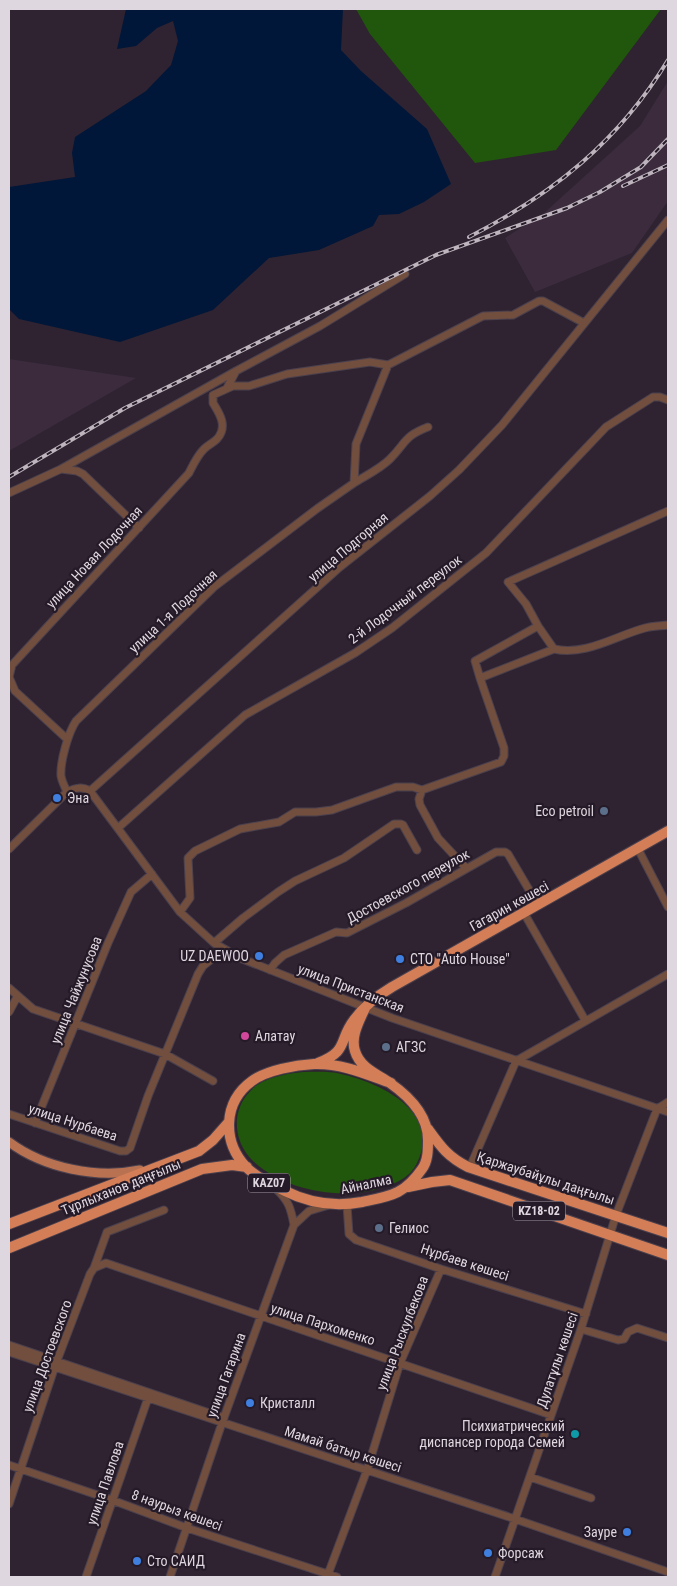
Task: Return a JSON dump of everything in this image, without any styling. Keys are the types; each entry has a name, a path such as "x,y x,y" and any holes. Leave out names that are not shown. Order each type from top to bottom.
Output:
{"highway":[{"name":"Гагарин көшесі","path":"366,1008 374,999 392,987 668,831"},
{"name":"KAZ07","path":"314,1064 329,1059 337,1053 351,1024 366,1008"},
{"name":"KAZ07","path":"366,1008 357,1026 354,1050 362,1064 391,1083"},
{"name":"Айналма","path":"314,1064 340,1067 391,1083 406,1095 420,1111 428,1129 428,1156 424,1168 408,1187 394,1195 347,1205 299,1198 270,1184 246,1167 233,1146 228,1123 235,1100 253,1080 279,1070 314,1064"},
{"name":"Тұрлыханов даңғылы","path":"9,1224 199,1150 213,1140 228,1123"},
{"name":"Қаржаубайұлы даңғылы","path":"428,1129 442,1149 452,1159 470,1168 668,1233"},
{"name":"Тұрлыханов даңғылы","path":"9,1248 202,1169 232,1165 246,1167"},
{"name":"KZ18-02","path":"408,1187 450,1180 668,1255"}],"main road":[{"path":"9,1142 40,1160 83,1173 124,1174 167,1164"}],"street":[{"name":"улица Подгорная","path":"90,791 340,568 430,496 459,470 502,424 668,220"},
{"path":"9,493 61,469 236,370 320,326 405,274"},
{"path":"227,388 249,386 287,374 340,366 370,362 388,365 483,316 513,315 539,301 543,301 584,323"},
{"path":"354,483 356,444 388,365"},
{"path":"227,388 236,370"},
{"name":"улица Новая Лодочная","path":"68,739 15,691 10,684 9,671 12,664 189,474 204,449 222,432 221,418 212,402 212,397 227,388"},
{"name":"2-й Лодочный переулок","path":"118,828 244,714 355,653 392,628 479,559 606,427 653,397 668,400"},
{"name":"улица 1-я Лодочная","path":"67,792 61,776 70,730 76,721 214,587 318,508 389,460 405,439 415,432 428,427"},
{"path":"61,469 77,471 83,474 139,528"},
{"path":"554,649 526,604 508,582 668,511"},
{"path":"480,678 554,649 564,651 580,650 646,628 668,625"},
{"path":"180,912 190,898 188,858 195,851 240,829 279,822 295,812 332,810 396,787 422,790 501,762 504,756 504,748 475,661 538,626"},
{"path":"9,849 67,792 79,788 85,788 90,791"},
{"path":"422,790 419,799 420,805 438,838 466,868"},
{"name":"улица Пристанская","path":"90,791 180,912 223,950 366,1008 668,1112"},
{"path":"214,943 278,892 296,881 344,858 394,824 404,826 417,850"},
{"path":"638,849 668,907"},
{"name":"Достоевского переулок","path":"270,970 284,955 336,932 347,934 496,852 508,854 538,905"},
{"name":"улица Чайжунусова","path":"35,1123 108,943 132,892 152,874"},
{"path":"524,913 584,1020"},
{"path":"165,1054 198,974 203,966 223,950"},
{"path":"470,1168 516,1061 584,1020 668,974"},
{"path":"9,988 32,1009 165,1054 213,1081"},
{"path":"9,1012 17,997"},
{"name":"улица Нурбаева","path":"9,1114 120,1151 126,1151 130,1148 165,1054"},
{"path":"657,1108 668,1102"},
{"name":"Дулатұлы көшесі","path":"495,1577 581,1329 616,1215 657,1108"},
{"path":"270,1184 282,1195 291,1208 294,1225"},
{"path":"294,1225 308,1211 332,1204"},
{"name":"Нұрбаев көшесі","path":"347,1205 349,1234 356,1240 441,1269 586,1314"},
{"name":"улица Достоевского","path":"9,1504 56,1364 107,1232 164,1210"},
{"name":"улица Гагарина","path":"170,1577 223,1420 294,1225"},
{"name":"улица Пархоменко","path":"92,1271 106,1263 551,1415"},
{"name":"улица Рыскулбекова","path":"328,1576 368,1470 400,1363 441,1269"},
{"path":"581,1329 618,1340 624,1339 628,1332 637,1328 668,1338"},
{"name":"Мамай батыр көшесі","path":"9,1345 148,1398 223,1420"},
{"name":"Мамай батыр көшесі","path":"9,1352 56,1364 668,1572"},
{"name":"улица Павлова","path":"86,1577 148,1398"},
{"name":"8 наурыз көшесі","path":"9,1465 187,1528 328,1576 336,1577"},
{"path":"530,1477 591,1498"}],"shaded area":[{"path":"668,81 668,201 632,253 535,292 505,238 544,213 640,126"},
{"path":"9,359 136,378 9,451"}],"green space":[{"path":"356,9 661,9 556,150 475,163 370,34"},
{"path":"303,1072 332,1072 357,1078 389,1093 403,1103 414,1115 421,1129 423,1145 414,1169 404,1178 393,1184 374,1190 342,1193 326,1192 294,1185 265,1171 253,1161 242,1146 237,1130 238,1112 241,1104 252,1089 262,1082 279,1076"}],"water":[{"path":"126,9 343,9 341,50 361,71 427,129 451,184 424,202 399,214 379,215 373,226 319,250 269,258 213,310 120,342 19,319 9,309 9,187 75,177 72,153 75,137 146,91 171,65 178,41 173,21 157,28 136,46 117,49"}],"railway":[{"path":"469,237 529,203 582,163 628,116 668,60"},
{"path":"9,477 125,408 436,255 567,208 600,192 641,167 668,139"},
{"path":"623,186 668,165"}],"place":[{"name":"Эна","path":"57,798"},
{"name":"Eco petroil","path":"604,811"},
{"name":"UZ DAEWOO","path":"259,956"},
{"name":"СТО \"Auto House\"","path":"400,959"},
{"name":"Алатау","path":"245,1036"},
{"name":"АГЗС","path":"386,1047"},
{"name":"Гелиос","path":"379,1228"},
{"name":"Кристалл","path":"250,1403"},
{"name":"Психиатрический диспансер города Семей","path":"575,1434"},
{"name":"Зауре","path":"627,1532"},
{"name":"Форсаж","path":"488,1553"},
{"name":"Сто САИД","path":"137,1561"}]}
